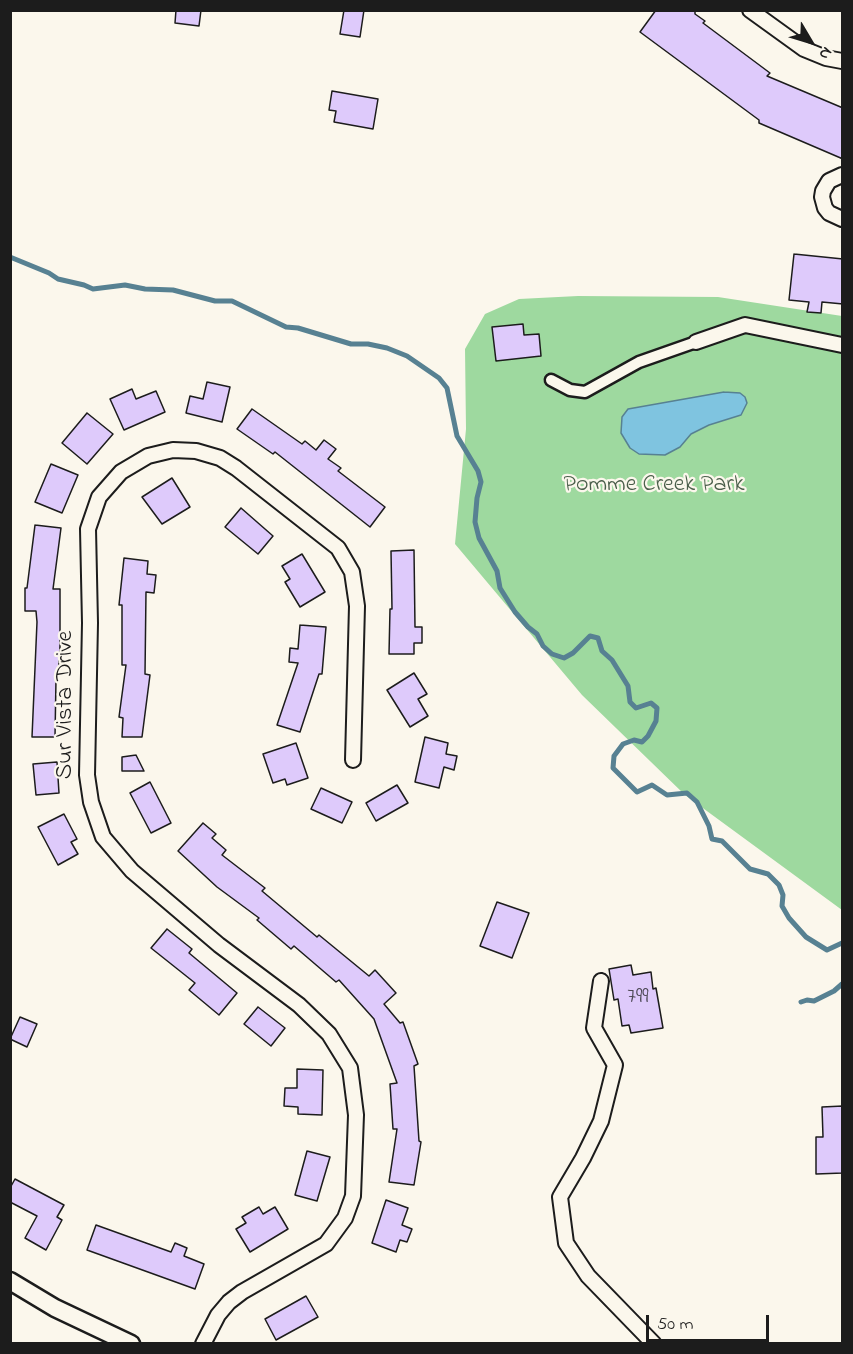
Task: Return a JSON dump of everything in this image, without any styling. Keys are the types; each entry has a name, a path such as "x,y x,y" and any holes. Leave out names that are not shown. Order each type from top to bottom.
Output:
{"street":[{"path":"750,10 804,49 826,58 843,61"},
{"path":"843,175 829,181 822,197 829,213 843,219"},
{"path":"551,380 570,390 585,392 639,362 745,325 843,345"},
{"name":"Sur Vista Drive","path":"203,1344 218,1315 229,1302 242,1292 326,1244 345,1218 353,1196 356,1115 350,1068 328,1034 299,1005 219,945 132,872 103,837 91,802 87,775 90,623 88,529 99,497 121,472 148,456 173,450 196,451 220,458 338,548 352,572 357,606 353,760"},
{"path":"601,981 594,1028 615,1065 601,1121 560,1197 566,1243 588,1276 654,1344"},
{"path":"10,1281 55,1308 131,1344"}],"green space":[{"name":"Pomme Creek Park","path":"578,296 718,297 842,316 842,910 685,795 582,695 455,544 466,429 465,349 485,314 519,299"}],"water":[{"path":"724,392 740,393 745,397 747,403 741,415 709,425 691,434 680,447 665,455 639,454 630,448 621,433 622,417 628,409"}],"building":[{"path":"176,10 201,10 199,26 175,23"},
{"path":"344,10 364,10 360,37 340,34"},
{"path":"656,10 695,10 695,14 705,21 703,23 770,73 767,76 843,108 843,159 759,123 759,120 640,32"},
{"path":"332,91 378,99 373,129 334,122 336,111 329,110"},
{"path":"794,254 843,259 843,304 822,302 821,313 807,312 809,302 789,300"},
{"path":"523,324 524,335 539,334 541,356 496,361 492,327"},
{"path":"207,382 230,387 222,422 186,413 190,396 203,399"},
{"path":"132,389 136,399 156,391 165,412 124,430 110,399"},
{"path":"252,409 302,444 305,441 316,450 324,440 336,449 328,459 341,468 338,471 385,507 370,527 275,452 273,454 237,429"},
{"path":"87,413 113,434 87,464 62,443"},
{"path":"51,464 78,475 62,513 35,502"},
{"path":"172,478 190,507 162,524 142,497"},
{"path":"241,508 273,536 258,554 225,527"},
{"path":"35,525 61,528 53,589 60,589 60,646 58,679 56,679 55,737 32,737 37,622 36,611 25,611 25,588 27,588"},
{"path":"414,550 415,627 422,627 422,643 414,643 414,654 389,654 390,609 392,609 391,551"},
{"path":"302,554 325,592 300,607 285,582 290,579 282,566"},
{"path":"124,558 148,561 147,574 156,575 154,593 146,592 145,674 150,675 142,737 122,737 123,718 119,717 126,665 122,665 122,605 119,605"},
{"path":"300,625 326,627 322,674 319,674 300,732 277,725 298,663 289,662 290,648 298,649"},
{"path":"414,673 427,694 418,699 428,716 410,727 387,690"},
{"path":"425,737 448,743 446,754 457,756 454,770 444,767 439,788 415,782"},
{"path":"296,743 308,778 287,785 285,779 273,783 263,754"},
{"path":"136,755 144,771 122,771 122,757"},
{"path":"57,762 59,793 36,795 33,764"},
{"path":"150,782 171,823 151,833 130,793"},
{"path":"397,785 408,803 376,821 366,803"},
{"path":"321,788 352,802 342,823 311,809"},
{"path":"64,814 77,839 71,842 78,854 58,865 38,827"},
{"path":"203,823 216,834 212,838 226,850 222,855 265,888 262,891 317,937 319,935 369,976 375,970 396,993 384,1004 400,1023 403,1022 418,1064 414,1066 419,1141 421,1142 414,1185 389,1182 397,1129 393,1129 390,1084 397,1083 374,1019 339,980 336,982 294,946 291,949 257,920 259,918 217,887 178,851"},
{"path":"497,902 529,913 512,958 480,946"},
{"path":"167,929 192,949 189,953 237,993 219,1015 189,990 195,983 151,948"},
{"path":"631,965 633,975 651,972 663,1028 631,1033 629,1025 622,1026 618,999 614,1000 609,969"},
{"path":"258,1007 285,1028 271,1046 244,1024"},
{"path":"20,1017 37,1024 27,1047 10,1039"},
{"path":"297,1069 323,1070 322,1115 298,1114 298,1107 284,1106 285,1088 297,1088"},
{"path":"843,1106 843,1173 816,1174 816,1137 823,1137 822,1107"},
{"path":"307,1151 330,1157 317,1201 295,1195"},
{"path":"15,1179 64,1205 57,1217 62,1220 46,1250 25,1238 37,1216 10,1202 10,1188"},
{"path":"386,1200 408,1208 402,1225 412,1229 407,1242 400,1240 396,1252 372,1243"},
{"path":"259,1207 263,1214 275,1207 288,1229 250,1252 236,1229 246,1223 242,1217"},
{"path":"96,1225 171,1252 175,1243 187,1248 184,1256 204,1264 195,1289 87,1250"},
{"path":"306,1296 318,1317 276,1340 265,1319"}],"waterway":[{"path":"10,257 58,279 93,289 125,285 145,289 173,290 215,301 232,301 286,327 298,328 351,344 368,344 387,348 407,356 439,378 447,388 457,436 478,471 481,482 475,522 479,538 497,571 500,588 515,612 537,634 543,646 552,654 564,658 573,653 590,636 598,638 602,651 612,660 628,686 630,702 636,708 651,703 657,708 656,721 648,736 642,742 634,740 623,744 614,756 613,768 637,792 652,785 667,795 687,793 697,802 709,826 712,839 722,841 750,869 768,874 779,885 783,895 782,906 789,918 806,937 827,950 842,943"},
{"path":"801,1002 814,1001 834,991 842,984"}]}
